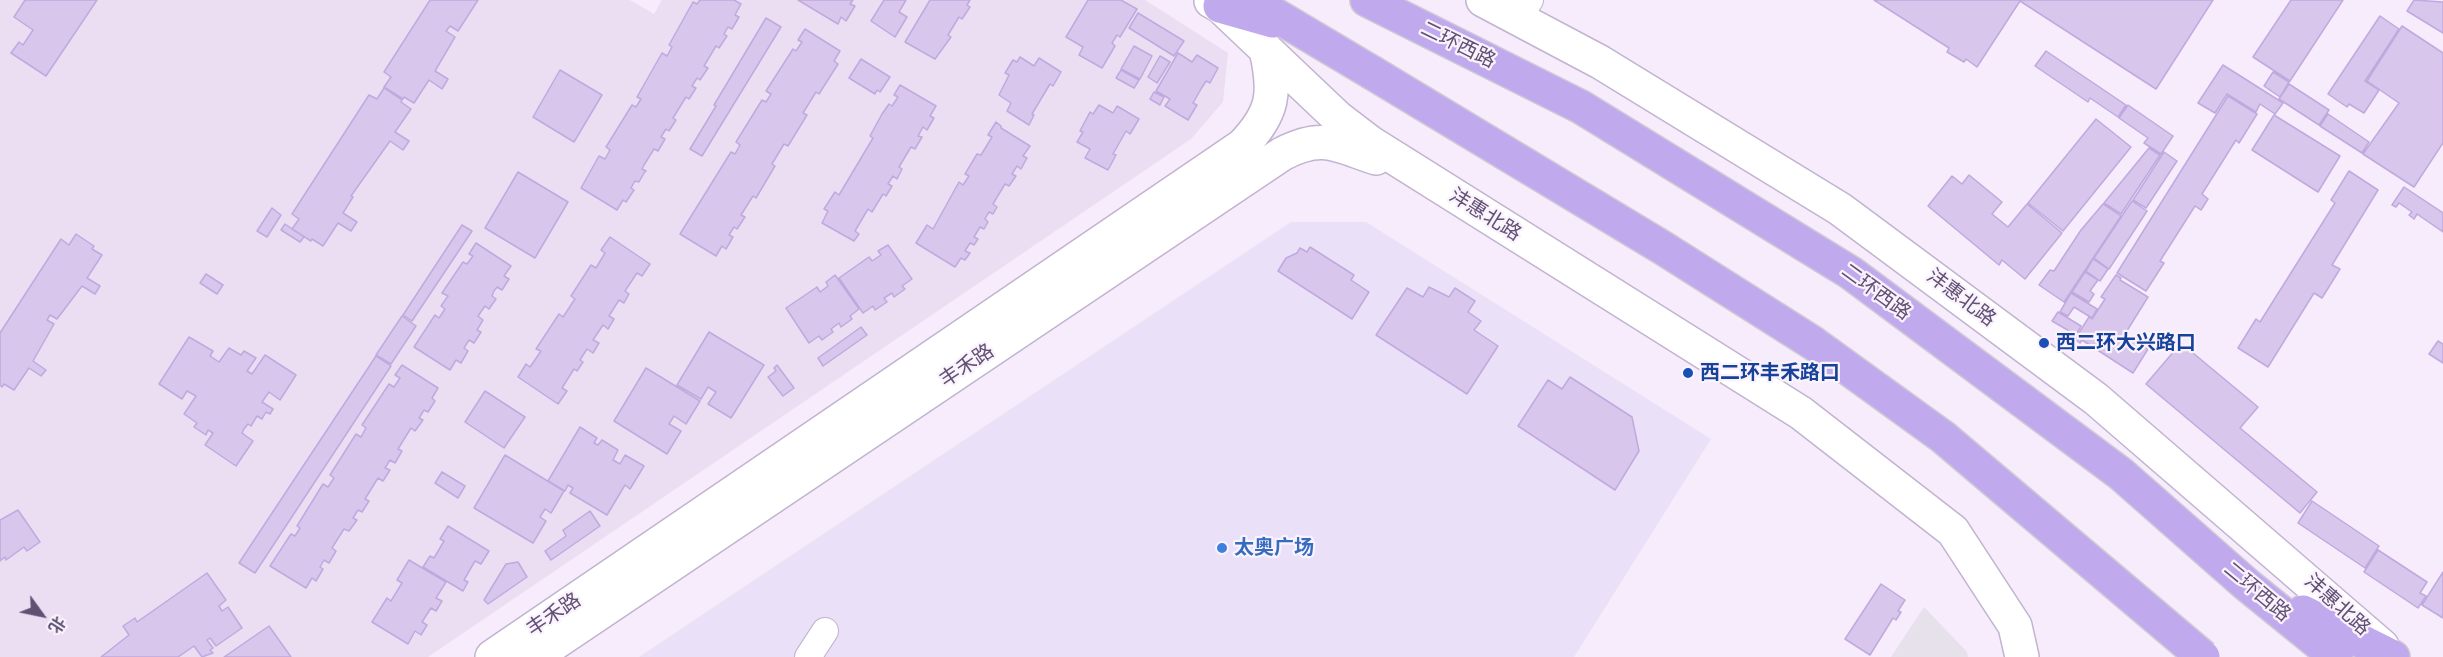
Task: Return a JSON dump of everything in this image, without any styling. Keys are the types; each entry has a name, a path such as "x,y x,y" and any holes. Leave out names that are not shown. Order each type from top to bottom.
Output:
{"highway":[{"name":"二环西路","path":"1367,0 1581,107 1851,273 2121,474 2246,584 2336,657"},
{"path":"1226,2 1290,26 1371,72 1663,248 1813,343 1943,437 2203,657"},
{"path":"2121,474 2194,534 2230,557 2287,603 2394,657"}],"main road":[{"name":"沣惠北路","path":"1483,0 1524,9 1600,62 1840,209 2096,399 2394,657"},
{"name":"沣惠北路","path":"1226,2 1266,50 1337,117 1371,142 1801,413 1953,531 2015,626 2022,657"},
{"name":"丰禾路","path":"492,657 1242,146 1262,123 1272,100 1272,77 1266,50"},
{"name":"丰禾路","path":"534,657 1282,154 1301,144 1331,142 1416,171"}],"street":[{"path":"808,657 825,631"}],"shaded area":[{"path":"0,0 630,0 654,14 662,0 1145,0 1228,53 1223,102 1191,139 428,657 0,657"},
{"name":"太奥广场","path":"1291,222 1366,222 1711,439 1574,657 639,657"},
{"path":"1924,607 1967,652 1968,657 1891,657"}],"building":[{"path":"25,0 97,0 46,76 11,53 19,42 23,45 33,30 14,17"},
{"path":"430,0 478,0 458,31 450,26 446,31 455,37 435,71 448,79 442,89 429,80 414,103 384,87 391,77 384,72"},
{"path":"700,0 734,0 741,4 735,15 739,17 732,29 728,27 724,34 727,36 719,48 716,46 704,66 708,68 700,80 697,78 692,86 696,88 689,99 686,97 673,118 676,120 669,131 666,129 661,137 665,139 658,151 654,149 644,165 642,169 646,171 639,182 635,181 631,188 634,190 626,202 623,200 617,210 581,188 599,156 605,159 610,150 606,147 632,105 636,107 641,99 637,97 662,53 667,56 672,47 669,45 693,2 697,4"},
{"path":"798,0 853,0 850,4 855,6 846,21 841,17 838,24"},
{"path":"884,0 906,0 899,12 907,17 895,37 871,21"},
{"path":"930,0 970,0 967,5 970,7 962,19 959,17 948,35 951,37 935,59 905,42"},
{"path":"1088,0 1121,0 1137,9 1120,37 1117,35 1112,43 1115,46 1102,68 1079,55 1083,47 1066,37"},
{"path":"1874,0 2213,0 2156,89 2020,1 1977,67 1966,59 1964,62 1947,52 1949,48"},
{"path":"2291,0 2343,0 2290,81 2253,57"},
{"path":"2414,0 2443,2 2443,33 2407,11"},
{"path":"1138,13 1184,41 1174,56 1129,28"},
{"path":"2380,16 2399,29 2365,81 2379,90 2364,113 2349,104 2347,107 2328,94"},
{"path":"766,18 781,27 702,156 690,149"},
{"path":"2402,26 2443,53 2443,143 2414,187 2363,154 2399,103 2367,81"},
{"path":"805,29 840,51 834,61 838,64 819,94 816,92 803,113 807,115 788,146 784,144 772,164 775,166 756,198 753,196 741,215 745,217 737,229 734,227 729,235 733,237 726,249 722,246 716,256 680,234 731,152 735,154 740,145 736,142 762,100 766,102 771,94 766,91 793,49 796,51 802,42 798,40"},
{"path":"1134,46 1152,56 1140,79 1121,69"},
{"path":"2046,51 2126,105 2118,117 2090,98 2088,102 2035,66"},
{"path":"1178,53 1192,62 1197,55 1218,68 1210,83 1206,81 1201,89 1193,103 1197,105 1188,120 1165,106 1170,99 1156,91"},
{"path":"1160,56 1170,62 1157,83 1148,77"},
{"path":"1020,57 1034,66 1039,58 1061,72 1053,86 1050,84 1032,114 1034,115 1029,125 1007,111 1011,103 999,95 1009,75 1005,73 1013,60 1017,62"},
{"path":"861,59 890,77 880,92 877,90 875,94 849,78"},
{"path":"2223,65 2283,103 2275,114 2260,104 2256,112 2227,94 2215,113 2198,103"},
{"path":"560,70 602,95 574,142 533,117"},
{"path":"1121,70 1139,80 1134,88 1116,78"},
{"path":"2273,72 2289,82 2280,97 2264,86"},
{"path":"2289,84 2329,110 2319,125 2279,99"},
{"path":"900,85 936,106 930,116 934,118 927,130 923,127 918,136 922,137 915,149 911,147 899,167 902,169 897,179 893,176 888,184 892,186 886,196 883,194 872,212 868,209 855,231 859,234 854,241 822,223 828,211 824,209 835,192 839,195 873,138 870,136 882,114 898,97 894,95"},
{"path":"384,88 411,109 395,132 409,141 403,150 390,141 351,196 353,197 343,213 357,222 351,231 338,223 323,246 312,239 311,241 292,229 299,219 292,214 369,95 377,99"},
{"path":"1154,92 1164,97 1160,105 1150,99"},
{"path":"2228,96 2257,114 2239,143 2236,140 2202,194 2208,199 2201,210 2195,206 2160,261 2164,263 2146,291 2117,273"},
{"path":"1099,105 1113,113 1117,106 1139,119 1130,134 1126,131 1113,154 1116,155 1108,170 1085,158 1090,149 1077,142 1090,112 1093,114"},
{"path":"2128,105 2173,136 2161,154 2144,143 2148,138 2119,118"},
{"path":"2328,114 2369,142 2362,153 2320,126"},
{"path":"2274,115 2340,156 2318,192 2252,150"},
{"path":"2096,119 2131,147 2063,231 2028,203"},
{"path":"996,122 1001,128 1030,146 1023,156 1027,158 1021,169 1017,166 1012,174 1016,176 1009,186 1005,184 993,204 997,207 993,214 989,212 985,219 988,222 984,229 980,227 974,237 978,239 974,245 970,243 965,251 970,253 965,260 961,258 955,267 916,243 927,225 933,229 959,182 963,185 969,176 965,174 977,154 981,155 992,137 988,135"},
{"path":"2149,148 2160,155 2121,214 2104,203"},
{"path":"2164,152 2177,161 2146,208 2133,200"},
{"path":"2349,171 2378,190 2332,265 2340,269 2322,298 2314,293 2268,367 2238,348 2256,319 2260,322 2335,203 2331,200"},
{"path":"518,172 568,202 535,258 485,228"},
{"path":"1969,175 2002,202 1992,214 2008,227 2027,204 2062,233 2025,279 2002,260 1999,265 1928,206 1952,176 1962,184"},
{"path":"2404,187 2443,213 2443,232 2417,214 2414,219 2409,215 2412,212 2399,203 2396,207 2392,205"},
{"path":"2132,201 2147,211 2109,269 2094,258"},
{"path":"2103,204 2121,216 2064,302 2039,285 2050,270 2054,271 2081,230"},
{"path":"272,208 281,215 267,237 257,231"},
{"path":"285,224 304,237 300,242 281,230"},
{"path":"462,225 472,231 412,321 403,315"},
{"path":"76,234 94,246 92,249 102,255 87,278 100,286 95,294 82,286 57,319 50,315 47,320 54,324 33,361 46,370 41,376 29,368 14,390 4,384 2,387 0,385 0,333 61,239 69,245"},
{"path":"610,237 650,264 642,276 637,273 625,291 629,294 624,303 619,300 609,316 614,319 608,329 603,325 593,340 599,343 593,353 587,349 580,360 583,362 577,371 574,369 562,388 567,391 558,404 518,377 526,364 530,367 541,351 536,349 559,314 563,317 575,299 571,296 591,265 596,268 605,253 601,250"},
{"path":"476,243 511,266 504,276 509,279 502,290 497,287 494,291 492,296 496,299 489,309 485,306 478,316 483,320 477,330 481,332 474,343 469,340 464,348 468,351 461,363 456,360 450,370 414,347 435,315 439,318 445,309 441,306 448,296 442,293 463,262 467,264 473,256 469,254"},
{"path":"888,245 912,279 902,286 905,289 894,297 892,293 884,298 887,302 875,310 873,306 863,313 839,278 869,257 872,261 881,255 878,251"},
{"path":"1310,247 1354,275 1351,280 1369,292 1352,319 1278,271 1286,258 1297,253 1300,248 1307,252"},
{"path":"2093,259 2108,269 2100,281 2086,271"},
{"path":"2085,272 2098,280 2090,291 2094,294 2089,302 2072,292"},
{"path":"206,274 223,285 217,294 200,283"},
{"path":"835,275 859,309 850,316 852,319 841,327 839,323 831,329 833,332 822,340 819,336 809,343 786,308 817,287 820,292 828,286 826,282"},
{"path":"2116,275 2121,278 2120,280 2148,297 2125,334 2148,349 2133,373 2082,340 2080,343 2075,339 2089,317 2092,319 2105,299 2101,297"},
{"path":"1429,287 1449,297 1455,288 1475,301 1468,312 1481,321 1474,330 1498,346 1467,394 1376,335 1407,288 1423,297"},
{"path":"2071,293 2097,309 2092,318 2074,307 2068,316 2060,312"},
{"path":"2058,312 2081,326 2076,335 2052,321"},
{"path":"402,316 416,326 391,364 376,355"},
{"path":"861,327 867,335 823,366 818,358"},
{"path":"709,332 764,365 731,418 708,404 716,392 708,387 701,399 677,385"},
{"path":"189,337 213,351 210,356 219,362 229,348 241,355 244,351 256,358 247,371 252,374 265,355 296,375 280,400 269,392 262,402 273,409 270,414 266,412 262,419 257,416 251,426 248,424 244,429 242,433 253,441 236,466 205,445 213,433 208,430 206,435 194,427 197,423 184,414 196,396 187,391 182,399 159,384"},
{"path":"2438,341 2443,344 2443,363 2429,354"},
{"path":"2181,343 2258,407 2240,428 2317,492 2300,513 2146,384"},
{"path":"376,356 391,366 255,573 239,563"},
{"path":"402,365 438,388 432,398 435,401 428,412 424,410 419,418 423,420 415,431 411,428 398,449 402,451 395,463 390,460 385,468 390,470 383,481 378,478 365,499 369,501 362,512 358,510 353,518 357,520 349,531 344,529 332,548 336,551 329,563 324,560 320,567 323,569 316,581 312,578 306,588 270,566 291,534 295,536 300,528 297,526 323,484 328,487 334,478 330,475 356,434 361,437 366,428 362,425 389,384 394,387 400,378 395,375"},
{"path":"777,365 794,388 783,396 768,377 776,371 774,368"},
{"path":"646,368 700,401 686,424 674,416 669,424 681,431 667,454 614,421"},
{"path":"1570,377 1632,417 1639,451 1615,490 1518,426 1548,380 1562,389"},
{"path":"485,391 525,417 504,448 465,422"},
{"path":"580,427 597,438 594,443 598,445 602,440 618,450 613,460 620,464 625,455 644,466 630,489 625,485 607,515 570,493 573,488 568,485 565,491 548,481"},
{"path":"505,455 564,491 551,513 545,509 540,517 546,521 533,543 474,508"},
{"path":"442,472 465,486 458,498 435,483"},
{"path":"2312,501 2379,546 2365,568 2298,523"},
{"path":"18,510 40,542 27,551 24,547 6,560 5,557 0,561 0,520"},
{"path":"590,511 600,526 551,560 545,551 566,536 563,530"},
{"path":"448,526 489,551 481,564 475,561 464,580 468,582 463,591 423,567 430,556 434,558 444,541 440,539"},
{"path":"2378,550 2427,582 2420,593 2426,596 2418,608 2364,572"},
{"path":"409,560 446,582 436,598 442,601 436,611 431,608 422,622 427,625 421,635 415,631 408,644 372,622 387,598 391,601 402,583 397,580"},
{"path":"518,562 527,577 488,604 484,600 506,564"},
{"path":"2443,572 2443,618 2422,605"},
{"path":"207,573 226,600 219,606 222,611 228,607 242,628 216,646 210,638 207,640 213,648 210,650 213,653 202,657 194,646 178,657 101,657 129,635 123,626 135,618 137,622"},
{"path":"1881,584 1905,600 1898,611 1901,612 1896,620 1893,618 1870,655 1845,639"},
{"path":"269,626 291,657 224,657"}],"place":[{"name":"西二环大兴路口","path":"2044,343"},
{"name":"西二环丰禾路口","path":"1688,373"},
{"name":"太奥广场","path":"1222,548"}]}
